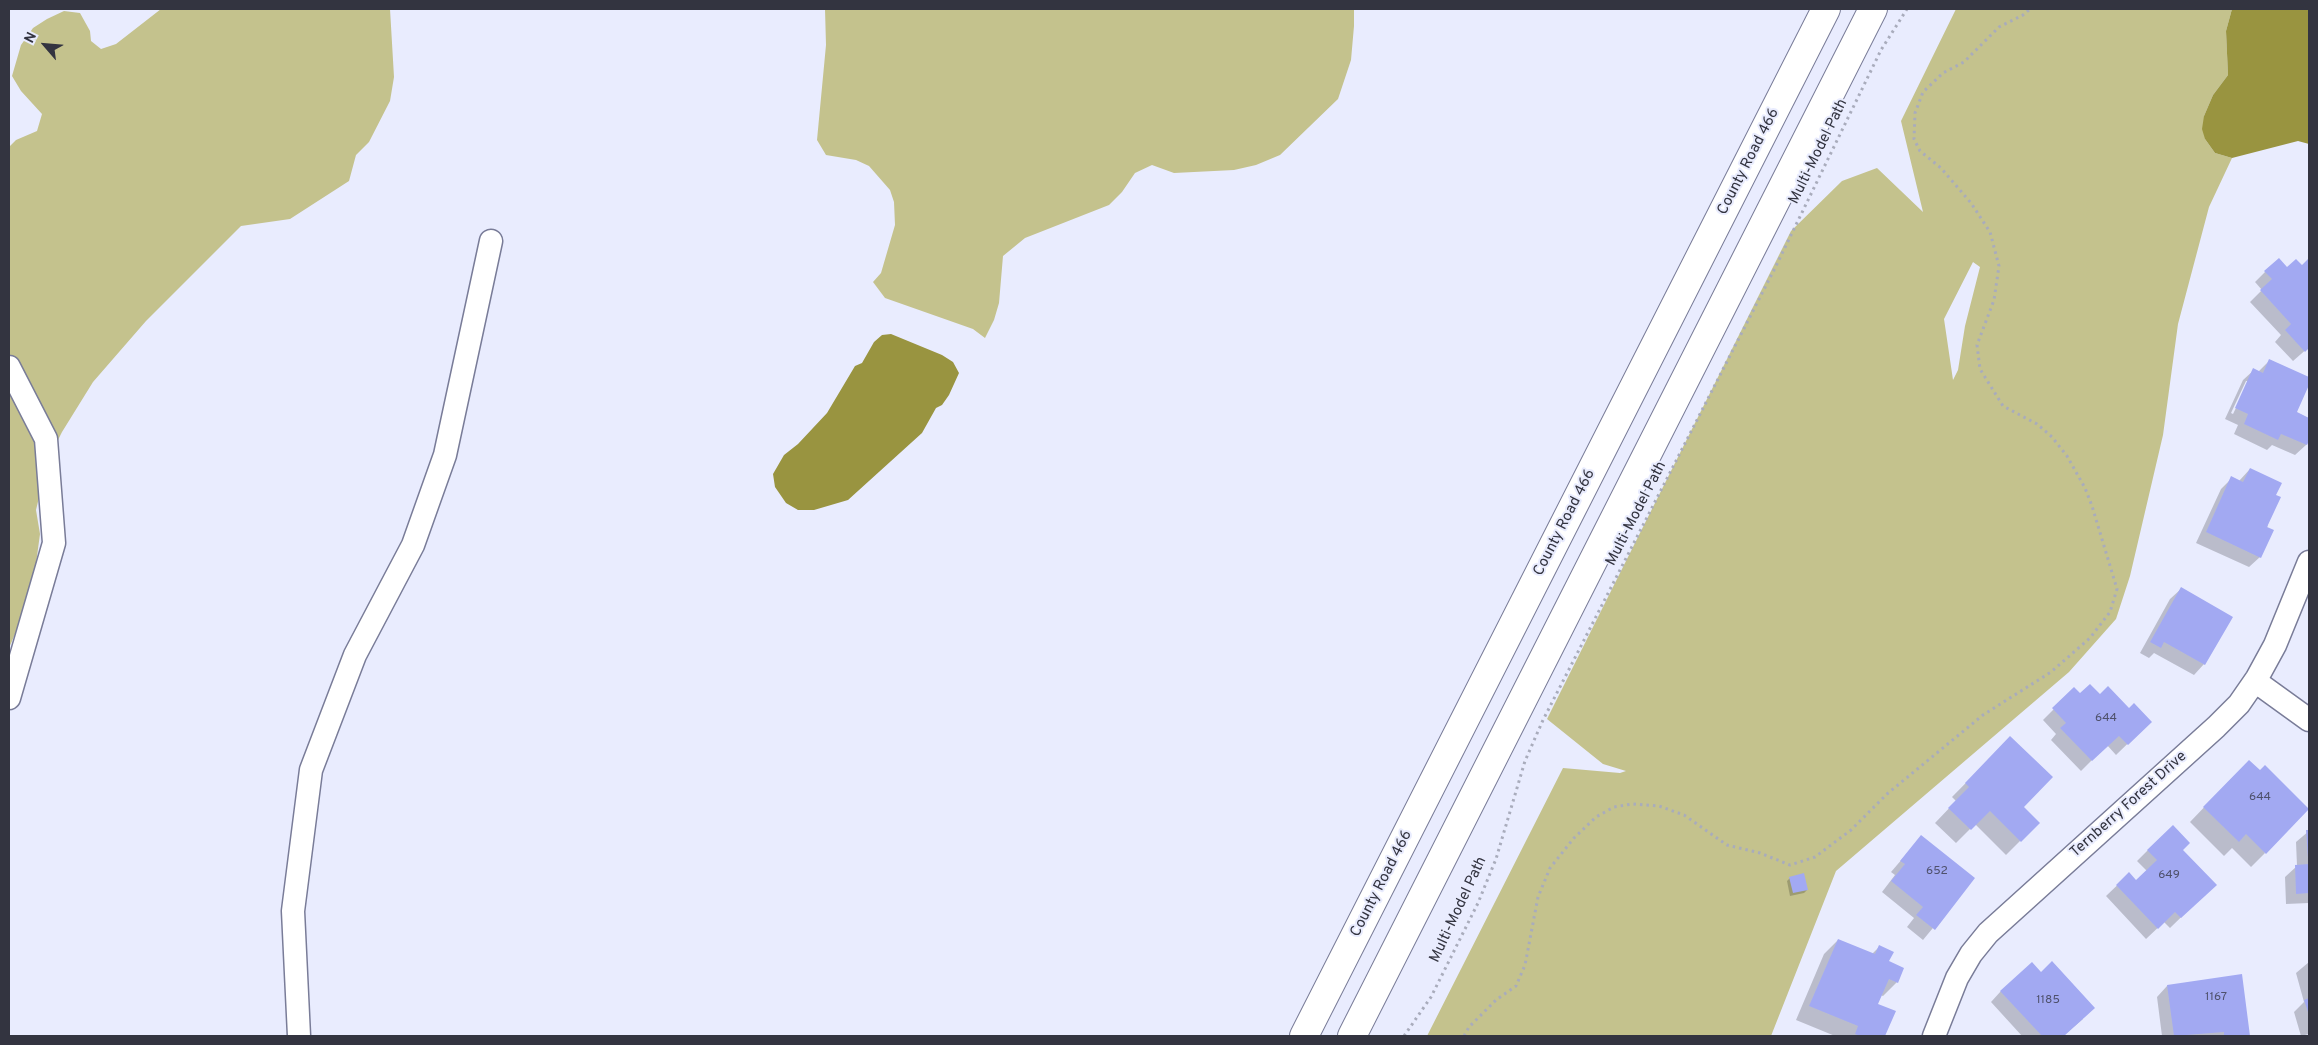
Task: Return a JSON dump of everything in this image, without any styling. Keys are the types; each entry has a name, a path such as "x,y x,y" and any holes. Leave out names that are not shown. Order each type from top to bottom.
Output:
{"main road":[{"name":"County Road 466","path":"1304,1036 1826,9"},
{"path":"1352,1036 1870,10"}],"street":[{"path":"299,1036 293,911 310,770 355,656 413,545 445,455 491,241"},
{"path":"9,367 46,439 54,543 9,698"},
{"name":"Ternberry Forest Drive","path":"1934,1036 1957,978 1971,954 1988,933 2239,704 2255,681 2275,645 2309,562"},
{"path":"2255,681 2309,720"}],"path":[{"name":"Multi-Model Path","path":"1404,1036 1431,997 1478,903 1496,860 1525,761 1543,720 1775,268 1881,50 1907,9"},
{"path":"1464,1036 1469,1027 1496,1000 1516,986 1525,965 1538,897 1550,868 1574,838 1596,817 1614,807 1632,804 1659,806 1684,815 1727,845 1760,853 1790,865 1815,858 1851,830 1887,794 1983,715 2052,672 2090,638 2110,612 2116,589 2092,506 2080,479 2067,456 2052,436 2037,424 2003,406 1980,369 1977,346 1994,300 1999,266 1990,232 1956,186 1940,168 1920,151 1914,139 1914,113 1923,92 1943,73 1964,62 1999,28 2030,9"}],"shaded area":[{"path":"161,9 390,9 394,77 390,101 369,142 356,155 349,181 290,219 241,226 146,321 93,382 62,432 48,460 36,510 40,534 35,571 27,606 9,648 9,147 16,140 37,131 42,114 21,91 12,76 21,45 33,28 64,11 80,13 90,31 91,41 101,49 116,44"},
{"path":"825,9 1354,9 1354,26 1351,60 1338,99 1280,155 1256,165 1234,170 1174,173 1152,165 1135,173 1122,192 1109,205 1025,238 1003,256 999,303 994,320 985,338 973,329 885,298 873,282 881,273 895,225 894,202 890,190 869,166 856,160 826,155 817,140 826,45"},
{"path":"1956,9 2232,9 2226,31 2228,75 2213,95 2204,116 2205,139 2215,153 2232,158 2209,207 2178,324 2163,435 2130,576 2116,619 2069,672 1836,871 1771,1036 1427,1036 1563,768 1620,773 1626,771 1603,764 1547,719 1791,231 1842,181 1877,168 1923,212 1901,121","holes":["1973,262 1980,267 1965,326 1958,370 1953,380 1944,319"]},
{"path":"2232,9 2309,9 2309,144 2298,141 2232,158 2215,153 2205,139 2202,129 2204,116 2213,95 2228,75 2226,31"},
{"path":"891,334 942,355 953,362 959,373 949,395 942,405 936,408 922,433 848,500 814,510 798,510 786,503 775,487 773,474 784,455 798,444 827,413 855,366 862,363 874,342 882,335"}],"building":[{"path":"2279,258 2287,267 2296,259 2302,265 2309,258 2309,348 2305,352 2285,330 2291,324 2260,290 2272,279 2264,271"},
{"path":"2269,359 2309,377 2309,385 2297,412 2309,418 2309,441 2307,445 2281,434 2278,440 2244,424 2248,414 2235,408 2253,368 2263,373"},
{"path":"2250,468 2282,483 2276,495 2281,497 2267,527 2274,530 2261,558 2206,532 2231,476 2243,482"},
{"path":"2181,587 2233,617 2205,665 2164,642 2161,648 2150,642"},
{"path":"2090,684 2100,694 2108,686 2129,708 2134,703 2152,722 2128,745 2119,736 2092,761 2060,728 2066,723 2052,708 2074,687 2080,693"},
{"path":"2010,736 2053,777 2024,807 2040,823 2021,842 1990,811 1971,830 1948,808 1969,787 1965,783"},
{"path":"2249,760 2260,770 2265,765 2309,809 2266,854 2246,834 2239,842 2203,807"},
{"path":"2173,825 2190,843 2183,850 2217,885 2181,918 2175,912 2158,929 2116,885 2129,872 2136,880 2157,860 2147,850"},
{"path":"2306,830 2309,830 2308,858"},
{"path":"1921,835 1975,878 1935,930 1916,915 1923,907 1891,881 1905,864 1900,861"},
{"path":"2309,864 2309,893 2296,894 2295,865"},
{"path":"1804,873 1808,890 1793,893 1789,877"},
{"path":"1838,939 1875,954 1879,945 1894,952 1889,961 1904,968 1898,983 1889,979 1878,1004 1896,1011 1885,1036 1860,1036 1855,1034 1858,1026 1809,1006"},
{"path":"2052,961 2095,1008 2064,1036 2042,1036 2000,991 2032,962 2041,972"},
{"path":"2242,974 2250,1036 2224,1036 2224,1032 2174,1036 2167,985"},
{"path":"2309,998 2309,1015 2304,1000"}]}
